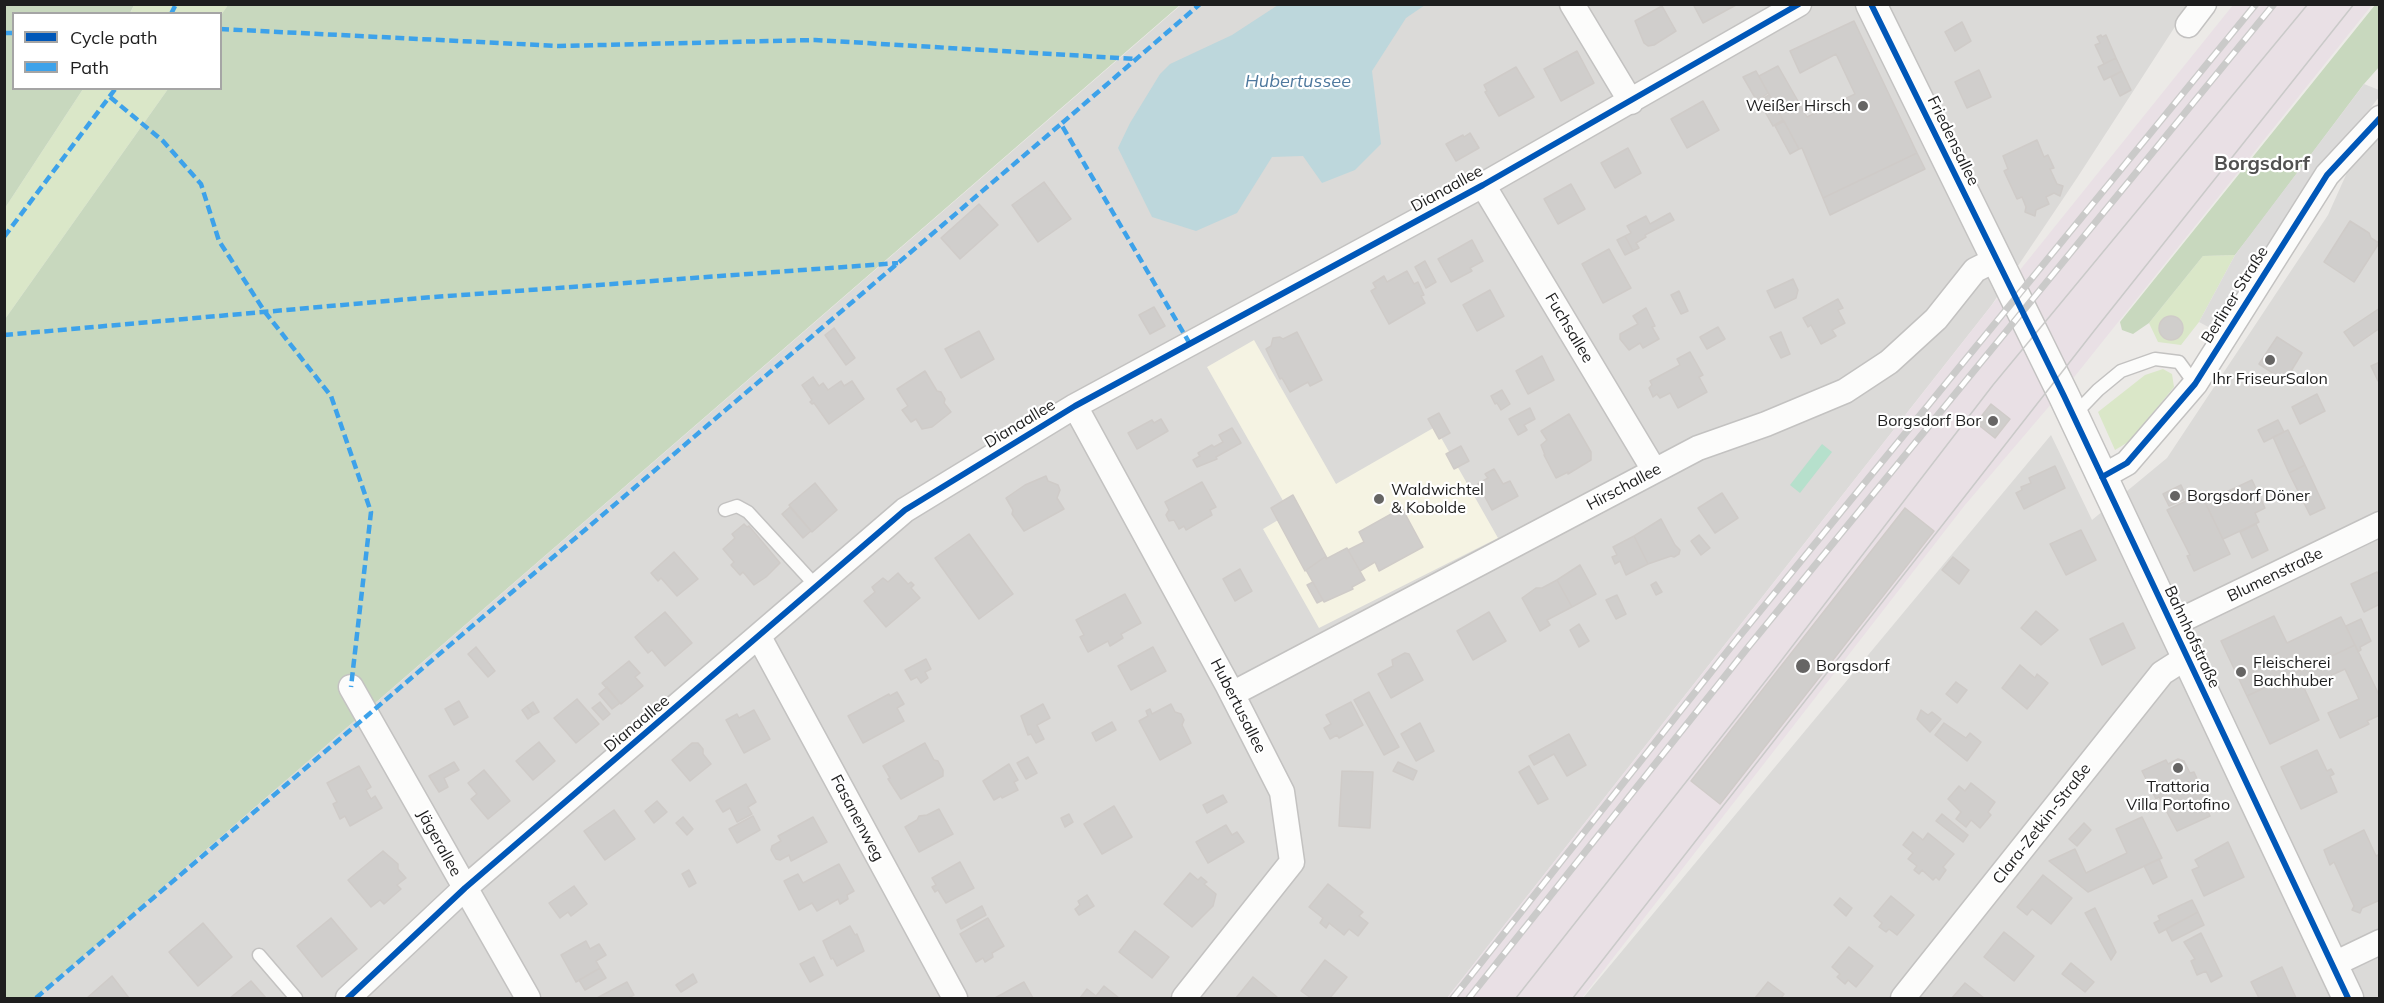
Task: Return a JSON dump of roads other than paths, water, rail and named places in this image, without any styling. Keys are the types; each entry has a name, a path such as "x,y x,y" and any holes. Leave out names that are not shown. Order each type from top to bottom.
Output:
{"street":[{"path":"1572,4 1631,102"},
{"name":"Dianaallee","path":"348,999 465,888 905,510 1075,406 1483,185 1799,4"},
{"name":"Friedensallee","path":"1871,4 1983,267 2010,289"},
{"path":"2188,25 2204,4"},
{"name":"Berliner Straße","path":"2102,477 2127,463 2195,384 2327,175 2379,118"},
{"name":"Fuchsallee","path":"1483,185 1654,470"},
{"name":"Hirschallee","path":"1232,694 1698,448 1766,424 1845,391 1889,362 1928,326 1983,267"},
{"name":"Bahnhofstraße","path":"2010,289 2074,416 2348,999"},
{"name":"Hubertusallee","path":"1075,406 1232,694 1282,792 1292,862 1184,999"},
{"name":"Blumenstraße","path":"2171,625 2379,524"},
{"name":"Fasanenweg","path":"759,637 955,999"},
{"name":"Clara-Zetkin-Straße","path":"1903,999 2162,673 2187,657"},
{"name":"Jägerallee","path":"351,687 528,999"},
{"path":"2332,965 2379,942"}],"lane":[{"path":"2074,416 2094,394 2121,371 2155,359 2179,362 2195,384"},
{"path":"725,510 737,506 748,512 817,587"},
{"path":"259,955 296,999"}],"water":[{"name":"Hubertussee","path":"1278,5 1425,5 1406,18 1372,71 1381,144 1355,170 1322,183 1303,156 1272,157 1237,213 1196,231 1152,217 1118,148 1130,123 1160,74 1170,64 1232,35"}],"tram line":[{"path":"1516,998 1771,674 1993,385 2308,4"},
{"path":"1573,998 2094,331 2354,4"}],"railway":[{"path":"1453,998 1738,638 2256,4"},
{"path":"1469,998 1749,646 2274,4"}],"place":[{"name":"Weißer Hirsch","path":"1863,106"},
{"name":"Ihr FriseurSalon","path":"2270,360"},
{"name":"Borgsdorf Bor","path":"1993,421"},
{"name":"Borgsdorf Döner","path":"2175,496"},
{"name":"Waldwichtel & Kobolde","path":"1379,499"},
{"name":"Borgsdorf","path":"1803,666"},
{"name":"Fleischerei Bachhuber","path":"2241,672"},
{"name":"Trattoria Villa Portofino","path":"2178,768"}],"district":[{"name":"Borgsdorf","path":"2262,164"}]}
